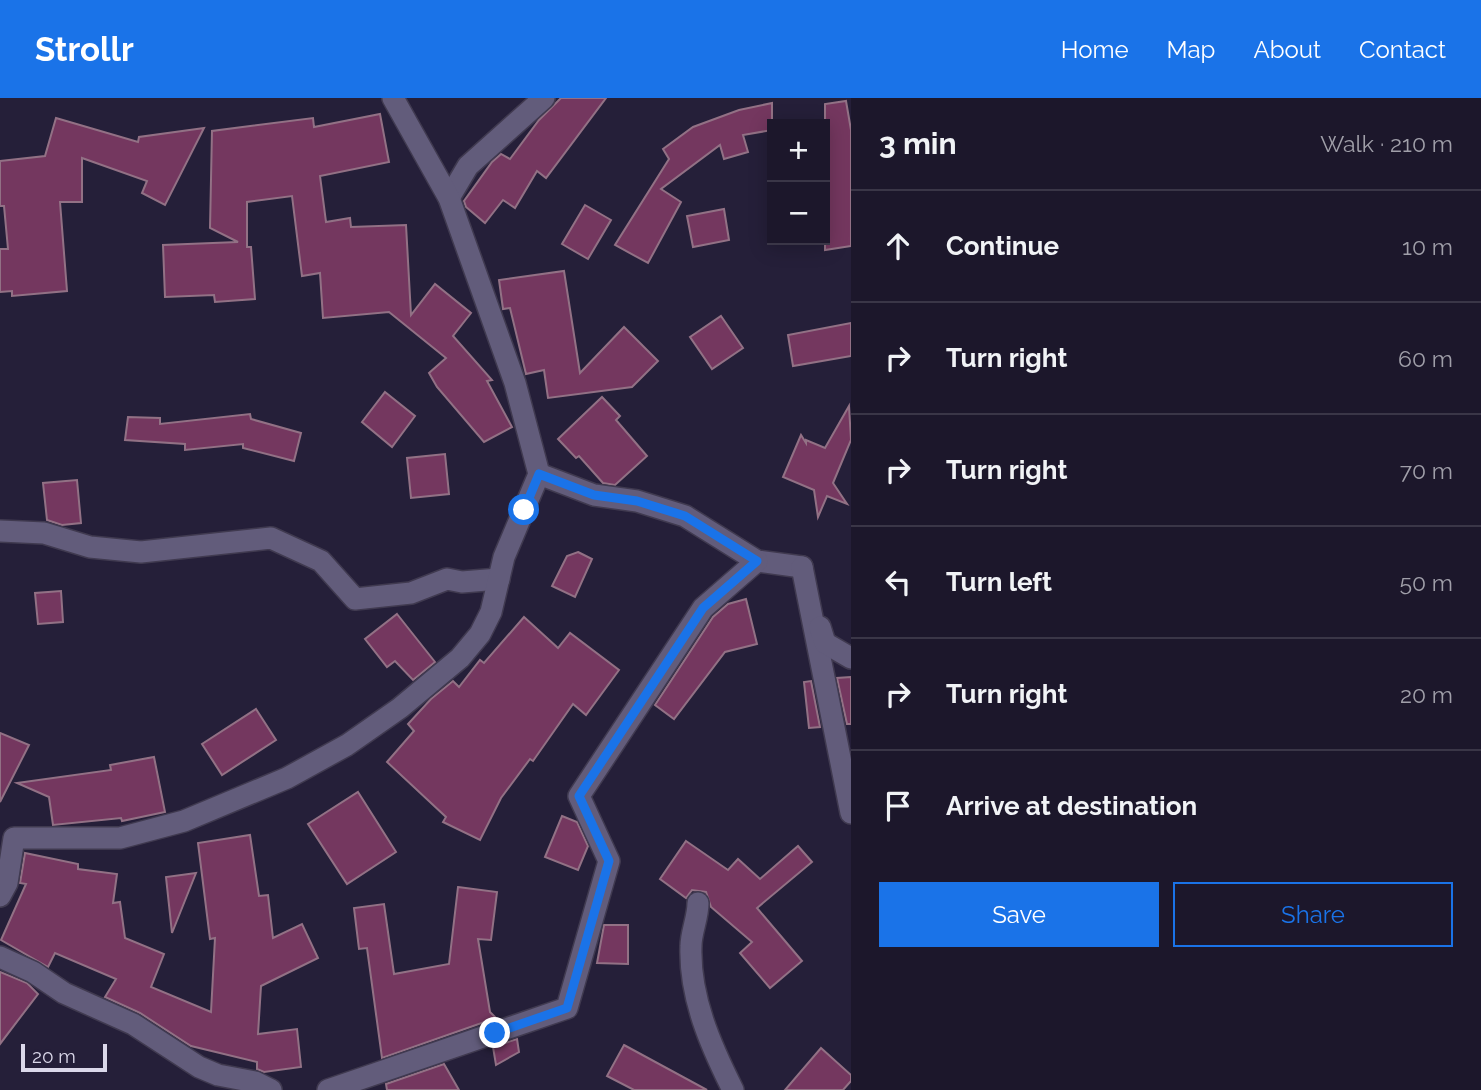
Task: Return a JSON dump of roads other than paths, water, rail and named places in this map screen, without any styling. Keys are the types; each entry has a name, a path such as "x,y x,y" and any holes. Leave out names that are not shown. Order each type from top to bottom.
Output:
{"street":[{"path":"0,896 7,883 13,838 120,838 184,821 287,778 347,745 400,708 460,658 480,635 491,612 513,534 539,474 515,383 449,198 393,98"},
{"path":"449,198 468,166 544,98"},
{"path":"539,474 594,495 637,501 685,516 757,561 802,567"},
{"path":"0,531 44,533 90,547 141,552 271,538 321,561 355,599 411,593 447,579 462,582 499,579"},
{"path":"328,1090 567,1008 609,861 579,796 703,608 757,561"},
{"path":"802,567 825,643 851,659"},
{"path":"802,567 851,813"},
{"path":"698,903 691,943 691,973 708,1036 733,1090"},
{"path":"0,957 33,972 64,993 133,1024 199,1067 218,1075 256,1082 271,1090"}]}
